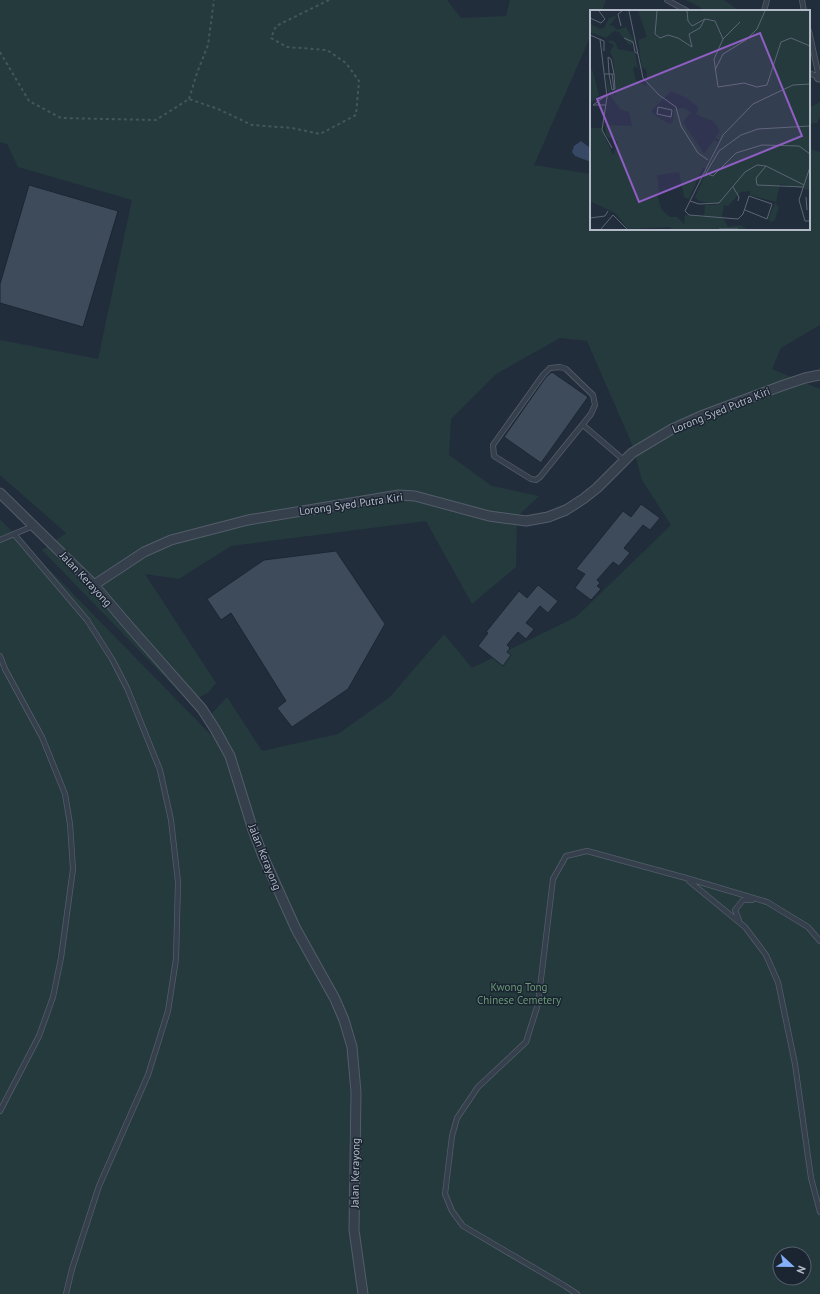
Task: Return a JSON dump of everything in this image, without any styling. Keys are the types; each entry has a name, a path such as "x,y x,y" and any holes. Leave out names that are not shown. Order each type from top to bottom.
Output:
{"street":[{"name":"Lorong Syed Putra Kiri","path":"94,585 144,552 171,540 248,520 399,496 415,496 489,516 526,521 548,517 566,510 583,499 597,488 632,453 672,428 784,385 820,375"},
{"name":"Jalan Kerayong","path":"0,493 94,585 202,709 216,729 230,756 253,830 296,929 335,999 344,1020 352,1048 356,1092 354,1230 363,1294"}],"lane":[{"path":"667,0 685,10"},
{"path":"764,10 767,0"},
{"path":"802,0 804,10"},
{"path":"810,35 820,77"},
{"path":"810,73 820,77"},
{"path":"560,367 566,369 593,395 595,405 591,414 583,424 536,480 531,479 494,456 493,445 543,375 550,368 560,367"},
{"path":"583,424 625,461"},
{"path":"0,540 33,526"},
{"path":"14,534 87,620 112,659 127,688 160,770 171,820 178,882 176,959 168,1011 148,1075 99,1186 72,1269 66,1294"},
{"path":"0,656 5,669 42,737 65,794 70,824 73,869 61,958 53,998 39,1036 0,1111"},
{"path":"577,1294 463,1226 452,1211 445,1194 452,1136 457,1118 478,1087 526,1042 538,1004 553,879 566,856 587,851 767,902 808,927 820,941"},
{"path":"686,878 745,927"},
{"path":"767,902 750,899 743,900 735,910 737,918 766,955 778,982 795,1064 811,1178 820,1212"}],"path":[{"path":"0,52 29,101 61,118 156,120 189,99 196,73 208,44 214,0"},
{"path":"189,99 218,109 252,125 292,128 320,134 356,115 359,81 346,63 327,50 287,47 271,38 276,26 329,0"}],"green space":[{"name":"Kwong Tong Chinese Cemetery","path":"0,0 447,0 461,18 506,16 510,0 606,0 602,10 590,10 590,37 534,165 590,174 590,230 810,230 810,148 820,152 820,325 781,348 772,369 820,389 820,1294 0,1294 0,519 213,737 204,722 227,697 262,751 338,734 390,697 444,634 472,668 576,617 671,525 642,480 632,444 587,341 560,338 496,374 451,419 449,455 492,486 539,496 517,517 516,567 472,604 426,521 231,546 179,579 145,574 216,683 208,693 189,702 42,550 66,533 0,475 0,340 98,359 132,200 18,167 7,144 0,142"},
{"path":"686,0 724,0 738,10 705,10"},
{"path":"820,102 820,117 817,123 810,123 810,107"}],"water":[{"path":"581,141 589,147 590,146 590,162 575,156 572,152 574,146"}],"building":[{"path":"29,185 118,211 83,327 0,303 0,284"},
{"path":"552,372 588,397 541,463 504,437 546,377"},
{"path":"641,504 660,518 650,530 643,525 624,548 630,553 619,566 613,562 597,580 600,583 597,586 601,589 591,600 575,588 585,574 576,569 623,511 631,517"},
{"path":"336,551 385,624 348,689 292,727 277,708 286,701 231,613 221,620 207,599 264,560"},
{"path":"538,585 558,601 548,613 540,606 526,623 534,629 526,639 518,632 507,645 510,648 507,652 511,655 503,666 478,646 488,633 486,632 519,591 527,598"}]}
